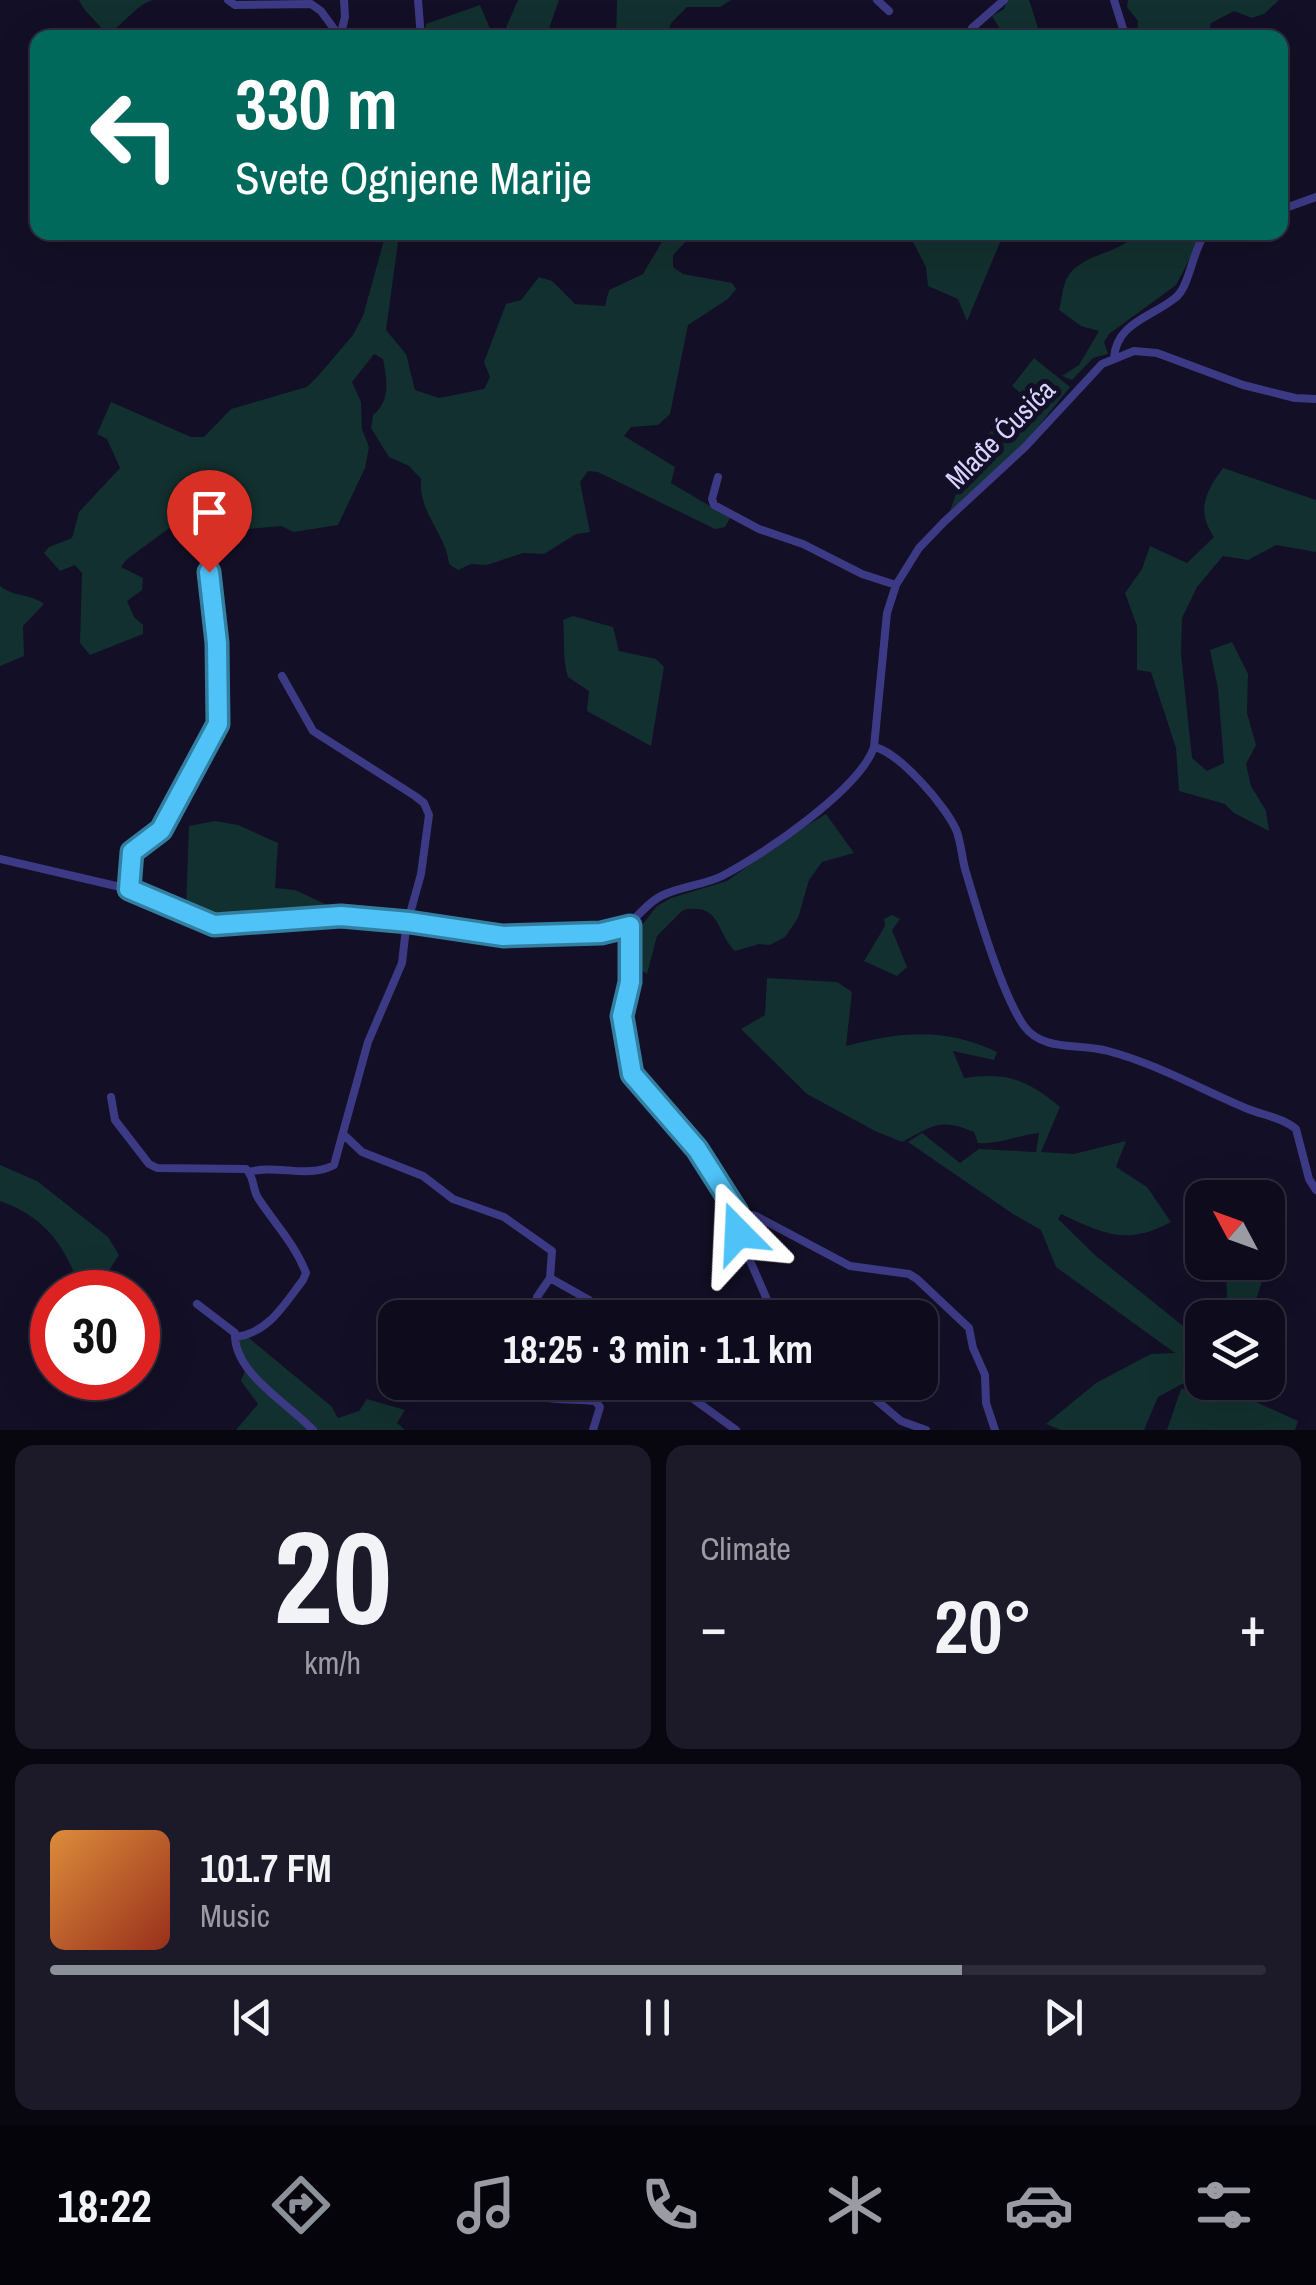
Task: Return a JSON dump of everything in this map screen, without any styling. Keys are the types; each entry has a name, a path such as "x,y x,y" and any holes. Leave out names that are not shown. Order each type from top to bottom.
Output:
{"street":[{"path":"228,0 235,5 311,4 335,30"},
{"path":"342,30 344,0"},
{"path":"418,0 421,30"},
{"path":"877,0 889,11"},
{"path":"972,28 1004,0"},
{"path":"1114,0 1123,30"},
{"path":"1288,207 1316,197"},
{"name":"Mlađe Ćusića","path":"874,747 886,613 896,585 920,548 950,516 1025,446 1088,376 1114,358 1116,342 1133,323 1180,296 1200,240"},
{"path":"1114,358 1134,351 1156,352 1243,385 1316,399"},
{"path":"718,477 714,504 760,530 803,544 862,574 896,585"},
{"path":"129,889 132,852 161,830 218,724 217,643 209,572 213,563"},
{"path":"111,1097 115,1120 148,1164 156,1168 249,1172 266,1168 327,1169 338,1158 368,1042 402,963 421,874 428,808 416,796 313,731 282,676"},
{"path":"0,860 129,889 214,925 341,916 503,936 601,933 630,926 659,896 722,876 810,818 869,761 874,747 882,748 910,771 957,831 964,866 1009,996 1022,1024 1034,1038 1104,1050 1149,1064 1290,1124 1296,1130 1309,1179 1316,1190"},
{"path":"630,926 630,982 622,1016 632,1074 697,1149 737,1212 738,1233 766,1300"},
{"path":"343,1134 362,1152 423,1176 448,1196 504,1217 532,1233 552,1251 550,1278 538,1300"},
{"path":"236,1337 264,1328 306,1273 297,1248 254,1193 249,1172"},
{"path":"737,1212 756,1216 850,1266 910,1274 917,1279 968,1328 985,1374 986,1403 994,1430"},
{"path":"550,1278 589,1300"},
{"path":"196,1304 235,1333 237,1352 254,1376 313,1430"},
{"path":"592,1430 600,1407 595,1400"},
{"path":"695,1400 736,1430"},
{"path":"876,1400 900,1421 926,1430"}],"green space":[{"path":"79,0 153,0 112,30 102,30"},
{"path":"518,0 559,0 548,30 505,30"},
{"path":"617,0 731,0 720,7 687,7 669,30 616,30"},
{"path":"1007,0 1029,0 1039,30 1001,30 992,16 1004,9"},
{"path":"1128,0 1279,0 1264,14 1252,18 1234,11 1211,23 1210,30 1137,30 1138,21 1127,7"},
{"path":"480,5 491,30 426,30 426,24"},
{"path":"384,240 398,240 386,330 406,354 415,390 439,398 484,389 490,377 484,362 506,304 521,300 539,277 552,281 575,304 605,306 609,290 643,274 663,240 687,240 673,255 673,267 683,274 732,283 736,289 728,299 688,325 670,414 658,425 631,427 624,436 675,467 671,483 730,518 725,527 715,529 598,472 588,471 580,482 590,532 576,534 544,554 523,553 458,570 449,564 428,513 421,479 409,466 389,457 371,428 386,389 383,359 374,354 352,382 361,402 362,429 369,447 365,468 338,525 294,532 281,526 228,531 183,518 121,567 143,578 142,590 127,601 134,617 143,625 143,634 90,655 80,643 82,573 75,565 60,571 44,553 72,538 79,512 120,468 107,439 97,434 111,402 191,437 204,437 231,409 307,387 353,335 363,316"},
{"path":"1001,240 967,321 958,299 928,286 926,267 913,242"},
{"path":"1129,240 1199,240 1176,285 1109,334 1104,342 1108,354 1093,358 1072,380 1062,376 1079,365 1099,331 1081,326 1059,310 1067,278 1082,263"},
{"path":"1034,358 1070,387 1025,443 950,511 969,459 985,436 1031,402 1012,386"},
{"path":"1223,468 1316,500 1316,552 1276,545 1248,560 1223,556 1197,587 1182,618 1181,654 1192,758 1207,771 1224,763 1218,689 1210,650 1232,642 1248,674 1247,713 1256,745 1246,764 1251,786 1266,811 1269,831 1225,804 1179,791 1176,748 1151,672 1137,670 1137,626 1125,593 1142,569 1150,546 1187,563 1214,537 1205,518 1205,502"},
{"path":"0,586 44,604 23,626 24,656 0,666"},
{"path":"573,616 613,627 619,651 656,659 664,667 651,746 587,711 589,691 568,677 565,663 563,620"},
{"path":"826,814 854,853 822,862 809,880 798,918 785,937 770,945 735,951 711,914 683,910 657,936 647,974 635,967 638,930 657,906 727,881"},
{"path":"215,821 238,825 278,843 275,888 295,890 338,910 233,922 210,918 186,907 189,826"},
{"path":"892,915 900,919 892,930 907,967 897,976 864,961 885,926 884,919"},
{"path":"767,978 837,982 852,992 846,1046 922,1034 977,1044 997,1052 994,1060 953,1051 964,1078 992,1076 1015,1080 1060,1107 1041,1152 1074,1154 1126,1141 1116,1167 1147,1187 1171,1222 1128,1235 1103,1232 1061,1214 1058,1219 1096,1256 1185,1328 1185,1382 1158,1397 1144,1430 1061,1430 1046,1424 1096,1383 1151,1354 1175,1353 1056,1267 1041,1230 908,1142 922,1133 960,1163 979,1149 1036,1152 1039,1133 978,1143 974,1132 953,1125 930,1128 902,1142 875,1131 807,1094 741,1029 765,1015"},
{"path":"0,1165 37,1181 108,1237 119,1255 109,1270 72,1270 42,1225 0,1201"},
{"path":"1226,1280 1262,1280 1256,1300 1224,1300 1227,1297"},
{"path":"249,1338 331,1406 338,1418 359,1411 367,1399 405,1410 397,1423 405,1430 236,1430 258,1404 241,1381 248,1363 236,1341"},
{"path":"1181,1389 1185,1389 1185,1400 1252,1400 1298,1421 1295,1430 1167,1430"}],"route":[{"path":"209,572 217,643 218,724 161,830 132,852 129,889 214,925 341,916 503,936 601,933 630,926 630,982 622,1016 632,1074 697,1149 737,1212 738,1233"}]}
